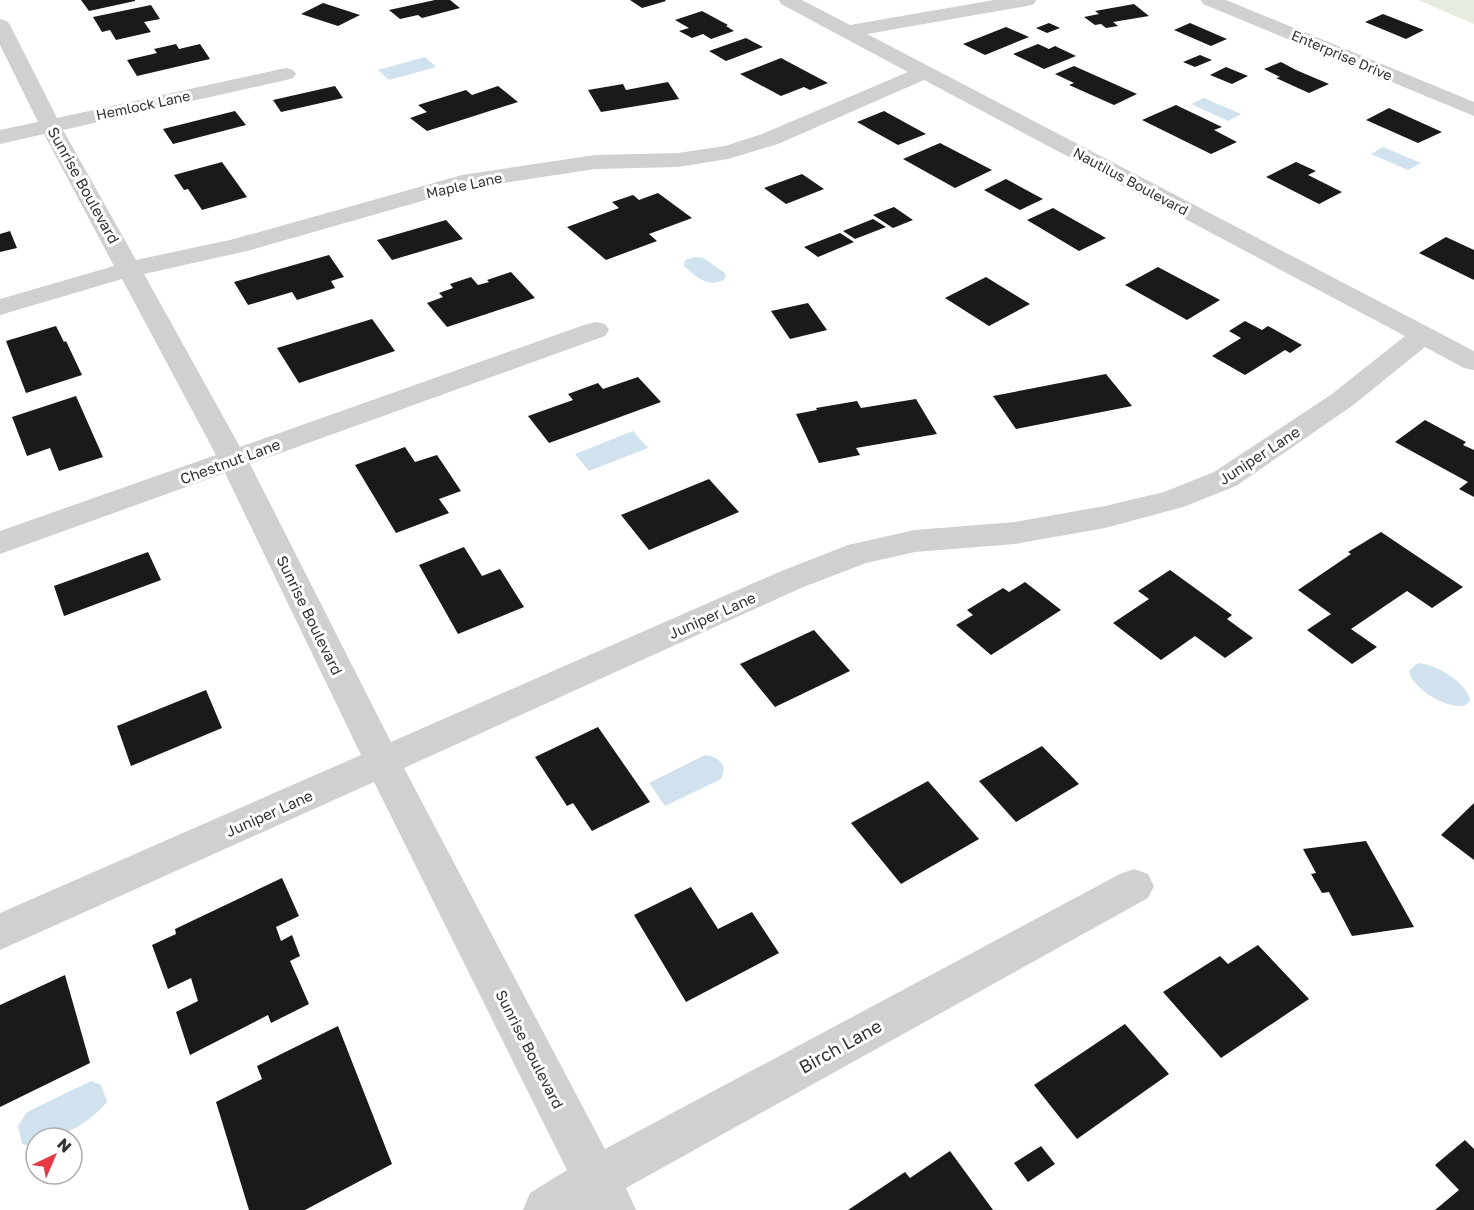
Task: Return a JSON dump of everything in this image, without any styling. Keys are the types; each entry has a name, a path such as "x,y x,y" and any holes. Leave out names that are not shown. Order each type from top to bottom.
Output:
{"street":[{"name":"Nautilus Boulevard","path":"788,0 1474,362"},
{"path":"847,31 1027,0"},
{"name":"Enterprise Drive","path":"1210,0 1474,110"},
{"name":"Sunrise Boulevard","path":"0,25 51,125 233,460 383,763 604,1194"},
{"name":"Maple Lane","path":"0,307 130,269 238,246 462,182 595,162 678,160 728,152 770,139 925,72"},
{"name":"Hemlock Lane","path":"0,137 286,74"},
{"name":"Chestnut Lane","path":"0,543 596,330"},
{"name":"Juniper Lane","path":"0,932 790,580 859,553 915,541 1015,533 1105,517 1172,500 1226,479 1342,400 1423,335"},
{"name":"Birch Lane","path":"547,1210 604,1194 1134,886"}],"shaded area":[{"path":"1418,0 1474,0 1474,24"}],"water":[{"path":"425,57 436,67 389,80 378,70"},
{"path":"1204,98 1241,114 1228,121 1191,104"},
{"path":"1383,147 1421,163 1408,170 1371,154"},
{"path":"694,257 704,258 726,274 724,280 712,283 693,274 684,266 685,260"},
{"path":"633,431 648,448 589,471 575,454"},
{"path":"1418,663 1449,675 1463,687 1470,701 1466,705 1450,705 1423,691 1411,678 1409,671"},
{"path":"705,755 714,757 723,765 721,779 665,806 649,783"},
{"path":"91,1081 101,1085 107,1102 79,1126 24,1126 24,1145 18,1126 27,1112"}],"building":[{"path":"81,0 135,0 135,1 89,11"},
{"path":"435,0 450,0 460,8 422,18 418,15 400,19 389,10"},
{"path":"630,0 665,0 666,1 642,8"},
{"path":"323,3 360,15 338,26 301,14"},
{"path":"1134,4 1149,16 1113,22 1118,26 1106,28 1101,24 1095,25 1084,17 1099,14 1095,11"},
{"path":"151,5 160,19 144,22 151,32 116,40 110,30 102,32 93,17"},
{"path":"702,11 728,25 726,26 734,31 711,39 703,34 692,38 679,31 689,28 675,20"},
{"path":"1383,14 1424,30 1406,39 1365,22"},
{"path":"1049,23 1060,28 1047,33 1036,28"},
{"path":"1190,23 1227,39 1211,46 1174,30"},
{"path":"1006,27 1029,37 985,55 963,44"},
{"path":"746,38 763,47 726,61 709,51"},
{"path":"176,44 179,49 200,44 210,59 137,76 127,60 157,53 154,49"},
{"path":"1038,44 1049,49 1055,46 1076,56 1044,69 1013,54"},
{"path":"1200,55 1212,60 1195,67 1183,62"},
{"path":"781,58 828,83 810,90 804,87 781,96 740,74"},
{"path":"1281,62 1329,84 1309,93 1276,78 1280,77 1264,69"},
{"path":"1074,66 1137,94 1114,105 1069,85 1074,83 1055,74"},
{"path":"1226,67 1248,76 1232,84 1210,75"},
{"path":"668,82 679,99 601,112 588,90 623,84 626,90"},
{"path":"335,86 343,98 281,112 273,100"},
{"path":"498,86 518,102 427,131 410,118 427,112 418,105 466,90 472,95"},
{"path":"1176,105 1222,127 1214,130 1237,142 1211,154 1142,120"},
{"path":"1389,108 1442,132 1418,143 1366,120"},
{"path":"235,111 246,125 173,144 163,129"},
{"path":"884,111 926,134 898,145 857,122"},
{"path":"940,143 992,170 955,188 903,159"},
{"path":"222,162 247,197 202,210 188,189 184,190 174,175"},
{"path":"1296,162 1316,171 1308,175 1342,192 1319,204 1266,177"},
{"path":"802,174 824,189 786,204 764,188"},
{"path":"1006,179 1043,199 1020,210 984,190"},
{"path":"658,193 692,218 649,234 657,241 606,260 567,227 619,208 612,202 633,195 639,200"},
{"path":"894,207 913,220 893,228 873,215"},
{"path":"1053,208 1106,238 1079,251 1027,220"},
{"path":"873,219 886,227 855,239 843,231"},
{"path":"446,220 463,239 392,260 377,240"},
{"path":"10,231 17,248 0,252 0,234"},
{"path":"840,233 854,242 818,257 804,247"},
{"path":"1446,237 1474,250 1474,280 1419,253"},
{"path":"329,255 344,277 331,281 335,288 297,300 292,292 248,305 234,282"},
{"path":"1158,267 1220,300 1187,320 1125,285"},
{"path":"511,272 535,298 447,327 427,303 443,297 439,293 453,288 450,284 471,277 478,285"},
{"path":"986,277 1030,304 989,326 945,298"},
{"path":"808,303 827,330 790,339 771,311"},
{"path":"372,319 395,351 299,383 277,348"},
{"path":"1245,321 1262,330 1268,326 1302,345 1290,353 1285,350 1245,375 1212,356 1241,338 1229,331"},
{"path":"56,326 64,342 66,341 82,375 26,393 6,341"},
{"path":"1106,374 1132,406 1016,429 993,396"},
{"path":"638,377 661,402 549,443 528,416 573,400 568,394 598,383 603,389"},
{"path":"76,396 103,457 59,471 50,448 27,456 12,417"},
{"path":"916,399 937,434 856,448 860,455 819,463 796,414 857,401 861,408"},
{"path":"1425,420 1466,442 1463,445 1474,450 1474,497 1459,489 1468,482 1395,442"},
{"path":"405,447 415,462 437,455 461,491 439,499 449,513 396,533 355,465"},
{"path":"709,479 739,512 649,550 621,515"},
{"path":"1381,532 1463,587 1432,608 1407,591 1351,629 1377,647 1352,664 1307,630 1331,614 1298,590 1351,554 1348,552"},
{"path":"464,547 482,576 500,569 524,607 458,634 419,565"},
{"path":"148,552 161,580 64,616 54,586"},
{"path":"1170,570 1232,615 1227,619 1253,638 1225,658 1195,636 1161,660 1113,623 1149,599 1138,591"},
{"path":"1025,582 1061,610 991,655 956,625 973,615 967,610 1003,588 1009,592"},
{"path":"814,630 850,671 775,707 740,664"},
{"path":"206,690 222,728 131,766 117,726"},
{"path":"598,727 650,802 592,831 573,803 567,806 535,757"},
{"path":"1042,746 1079,784 1016,822 979,781"},
{"path":"928,781 979,839 901,884 851,823"},
{"path":"1474,803 1474,860 1441,835"},
{"path":"1366,841 1414,927 1352,936 1329,892 1322,893 1311,874 1316,873 1303,849"},
{"path":"282,878 299,916 276,927 281,941 292,935 300,956 290,961 309,1004 271,1023 268,1015 190,1055 176,1012 198,1001 191,978 168,989 152,945 176,934 175,929"},
{"path":"691,887 718,929 752,912 779,953 686,1002 634,915"},
{"path":"1258,945 1309,999 1221,1058 1163,992 1220,956 1228,964"},
{"path":"65,975 90,1063 0,1107 0,1005"},
{"path":"1125,1024 1169,1074 1077,1139 1034,1085"},
{"path":"338,1026 392,1164 305,1210 249,1210 216,1102 262,1079 257,1066"},
{"path":"1465,1140 1474,1149 1474,1210 1435,1210 1459,1190 1435,1165"},
{"path":"1041,1146 1055,1164 1028,1182 1014,1163"},
{"path":"950,1151 993,1210 848,1210 905,1172 910,1178"}]}
